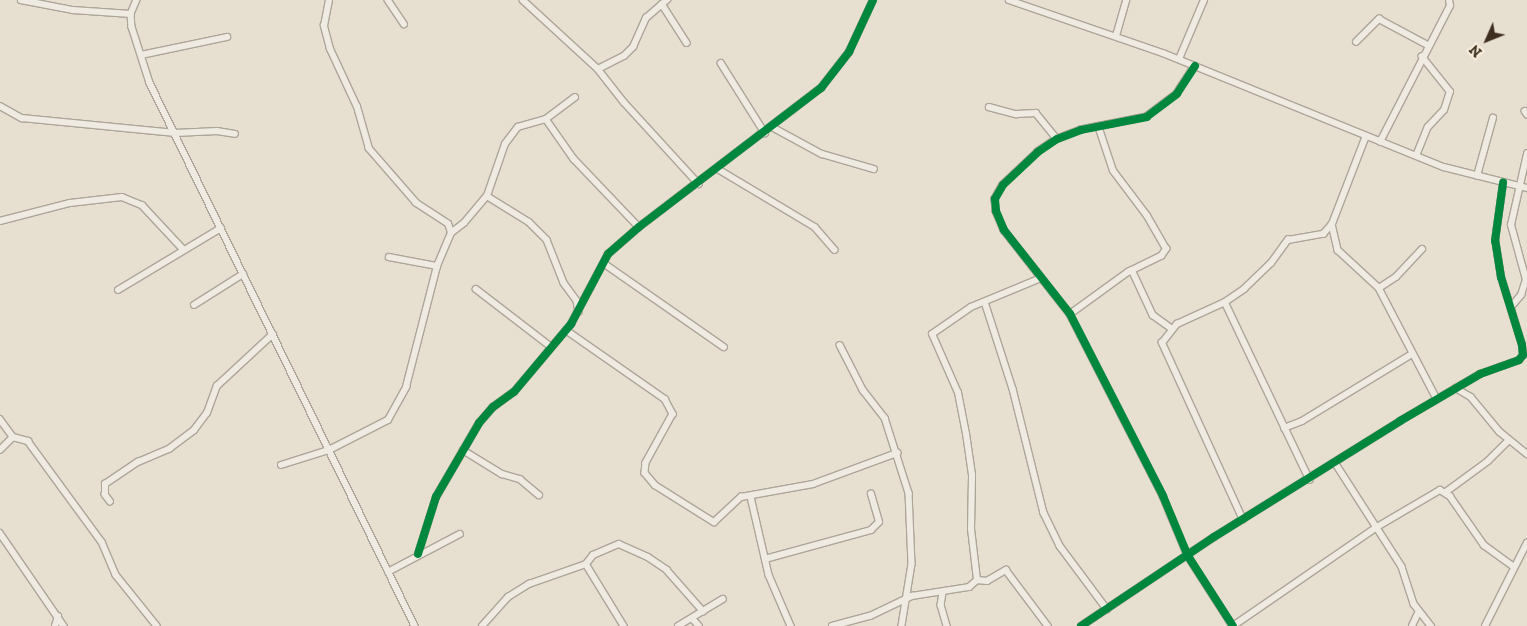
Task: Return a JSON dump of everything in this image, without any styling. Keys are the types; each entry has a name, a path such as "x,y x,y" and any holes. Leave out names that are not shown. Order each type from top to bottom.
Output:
{"street":[{"path":"21,0 131,14"},
{"path":"137,0 131,14 150,83 415,626"},
{"path":"329,0 324,26 330,49 357,107 369,149 416,204 448,224 451,232"},
{"path":"388,0 404,24"},
{"path":"523,0 598,70 699,184"},
{"path":"418,554 436,497 463,450 493,407 514,392 550,346 566,330 579,312 614,248 772,127 829,80 849,52 873,0"},
{"path":"1009,0 1021,2 1179,59 1416,156 1477,176 1527,188"},
{"path":"1116,36 1126,0"},
{"path":"1179,59 1204,0"},
{"path":"1380,142 1428,45 1450,6 1449,0"},
{"path":"598,70 624,56 633,47 646,18 665,2 687,43"},
{"path":"1356,42 1379,19 1428,45"},
{"path":"141,55 227,37"},
{"path":"1416,156 1428,127 1444,110 1450,92 1422,57"},
{"path":"721,63 764,133"},
{"path":"1195,66 1178,94 1159,110 1130,122 1098,126 1057,139 1014,173 995,199 996,212 1004,230 1070,314 1163,496 1188,556 1233,626 1377,527 1428,495 1446,492 1488,461 1508,441"},
{"path":"281,465 329,450 376,428 388,420 406,387 437,266 451,232 464,223 487,196 511,135 525,123 546,119 574,97"},
{"path":"0,106 22,118 175,133 217,131 235,134"},
{"path":"989,107 1016,114 1036,113 1057,139"},
{"path":"1477,176 1493,118"},
{"path":"546,119 574,159 639,227"},
{"path":"1070,314 1132,270 1162,256 1165,245 1113,171 1098,126"},
{"path":"772,127 822,154 874,169"},
{"path":"1243,520 1163,348 1164,338 1171,328 1225,302 1259,276 1288,240 1323,234 1332,224 1366,136"},
{"path":"1511,307 1520,294 1526,280 1511,225 1527,154"},
{"path":"718,169 815,227 835,250"},
{"path":"1081,626 1243,520 1336,464 1437,399 1468,381 1519,360 1523,355 1495,242 1503,183"},
{"path":"487,196 528,222 543,235 555,256 564,283 577,301 579,312"},
{"path":"0,221 70,203 122,198 142,205 183,249"},
{"path":"1332,224 1334,240 1343,258 1379,288 1437,399"},
{"path":"118,290 183,249 221,228"},
{"path":"1323,234 1334,240"},
{"path":"1379,288 1396,277 1422,249"},
{"path":"389,257 437,266"},
{"path":"605,264 724,347"},
{"path":"1132,270 1153,315 1171,328"},
{"path":"194,304 243,274"},
{"path":"977,580 971,529 972,475 966,434 958,393 932,334 970,307 1041,278"},
{"path":"476,289 550,346"},
{"path":"1520,294 1527,292"},
{"path":"985,302 1012,389 1044,513 1060,546 1107,609"},
{"path":"1225,302 1310,480"},
{"path":"566,330 634,376 672,408 670,423 646,463 647,479 714,522 722,518 738,498 813,484 897,453"},
{"path":"110,502 105,495 105,484 138,462 169,449 194,430 207,413 217,386 272,334"},
{"path":"840,345 864,390 885,418 897,453 912,514 912,564 902,626"},
{"path":"1284,428 1302,421 1412,354"},
{"path":"1468,381 1471,397"},
{"path":"1456,388 1471,397 1508,441 1527,454"},
{"path":"0,419 13,437 28,441 102,542 116,575 157,626"},
{"path":"0,450 13,437"},
{"path":"463,450 502,474 520,479 539,495"},
{"path":"1336,464 1405,572 1418,613 1431,626"},
{"path":"1446,492 1484,545 1513,566"},
{"path":"765,559 871,530 878,522 871,494"},
{"path":"751,497 765,559 791,626"},
{"path":"0,533 64,626"},
{"path":"388,572 418,554 460,534"},
{"path":"1485,626 1513,566 1527,543"},
{"path":"482,626 508,597 529,584 586,564 593,555 613,545 633,550 667,570 704,611"},
{"path":"586,564 624,626"},
{"path":"832,626 870,616 906,599 969,587 977,580 986,581 1006,570 1048,626"},
{"path":"943,593 941,604 947,626"},
{"path":"678,626 693,619 724,599"},
{"path":"1412,626 1418,613"},
{"path":"55,626 58,616"},
{"path":"693,619 699,626"}],"cycle path":[{"path":"418,554 436,497 479,423 493,407 514,392 571,324 608,254 639,227 821,88 849,52 873,0"},
{"path":"1195,66 1177,94 1147,117 1081,130 1057,139 1038,152 1003,185 995,199 996,211 1004,230 1070,314 1163,496 1188,556 1233,626"},
{"path":"1081,626 1214,537 1400,421 1480,374 1519,360 1523,355 1522,345 1501,277 1495,241 1503,183"}]}
